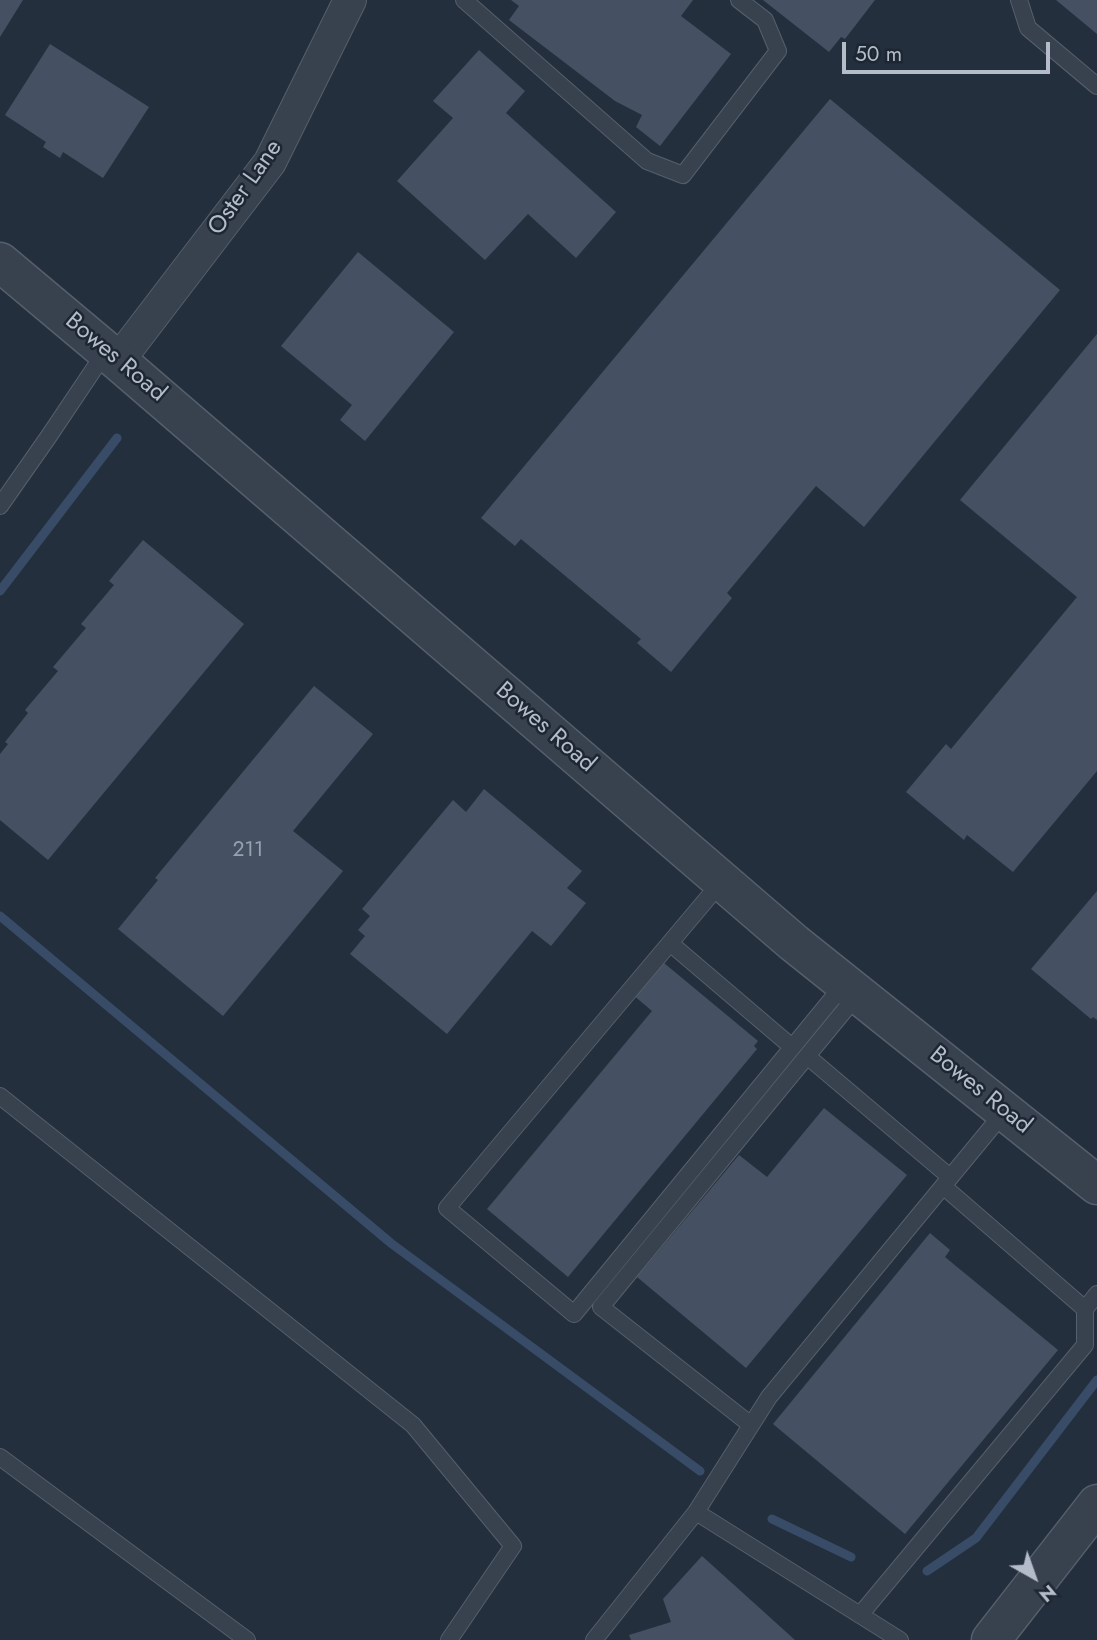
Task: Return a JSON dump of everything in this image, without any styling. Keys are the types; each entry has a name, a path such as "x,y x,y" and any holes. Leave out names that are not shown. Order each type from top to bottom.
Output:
{"street":[{"name":"Oster Lane","path":"112,356 270,162 350,0"},
{"name":"Bowes Road","path":"0,262 794,943 1097,1185"},
{"path":"991,1640 1097,1504"}],"lane":[{"path":"464,0 647,160 683,175 778,51 765,20 739,0"},
{"path":"1019,0 1028,28 1097,86"},
{"path":"0,506 112,356"},
{"path":"722,881 447,1208 574,1314 792,1047 852,989"},
{"path":"670,943 792,1047"},
{"path":"751,1425 601,1307 807,1056 852,989"},
{"path":"807,1056 1085,1309"},
{"path":"0,1096 413,1425 422,1435 513,1546 449,1640"},
{"path":"594,1640 696,1513 769,1397 1005,1111"},
{"path":"860,1615 1085,1345 1085,1309 1097,1294"},
{"path":"0,1457 247,1640"},
{"path":"696,1513 860,1615 890,1638"}],"building":[{"path":"0,0 23,0 0,37"},
{"path":"511,0 693,0 681,16 731,54 660,146 636,127 642,115 615,101 509,20 519,6"},
{"path":"763,0 875,0 845,39 841,37 829,52"},
{"path":"1056,0 1097,0 1097,34"},
{"path":"50,44 149,107 103,178 63,152 60,158 43,147 46,142 5,115"},
{"path":"479,50 525,91 506,113 616,212 576,258 528,214 485,260 397,181 453,118 433,101"},
{"path":"830,99 1060,290 864,527 816,486 727,593 732,598 671,672 637,643 641,639 521,539 515,546 481,518"},
{"path":"358,252 454,332 365,441 340,420 352,405 281,346"},
{"path":"1097,334 1097,771 1013,872 967,835 964,840 906,792 946,744 951,749 1077,597 960,500"},
{"path":"143,540 244,624 48,860 0,820 0,754 8,744 5,742 28,713 25,710 58,671 53,667 86,628 81,624 114,585 109,581"},
{"path":"314,686 373,734 293,831 343,871 223,1016 118,929 158,880 155,878"},
{"path":"484,789 582,871 567,888 586,903 551,946 532,931 447,1034 350,954 365,936 358,930 370,916 362,909 453,800 466,812"},
{"path":"1097,891 1097,1020 1093,1017 1091,1019 1031,969"},
{"path":"664,963 758,1041 754,1046 757,1049 568,1277 487,1209 652,1011 632,994 656,965 660,968"},
{"path":"824,1108 907,1175 746,1368 637,1277 739,1155 767,1177"},
{"path":"930,1233 950,1250 945,1257 1058,1350 905,1534 773,1424"},
{"path":"702,1556 795,1640 631,1640 629,1635 671,1622 663,1599"}],"waterway":[{"path":"0,591 117,438"},
{"path":"0,916 392,1244 700,1471"},
{"path":"927,1571 976,1538 1097,1380"},
{"path":"772,1519 851,1557"}]}
